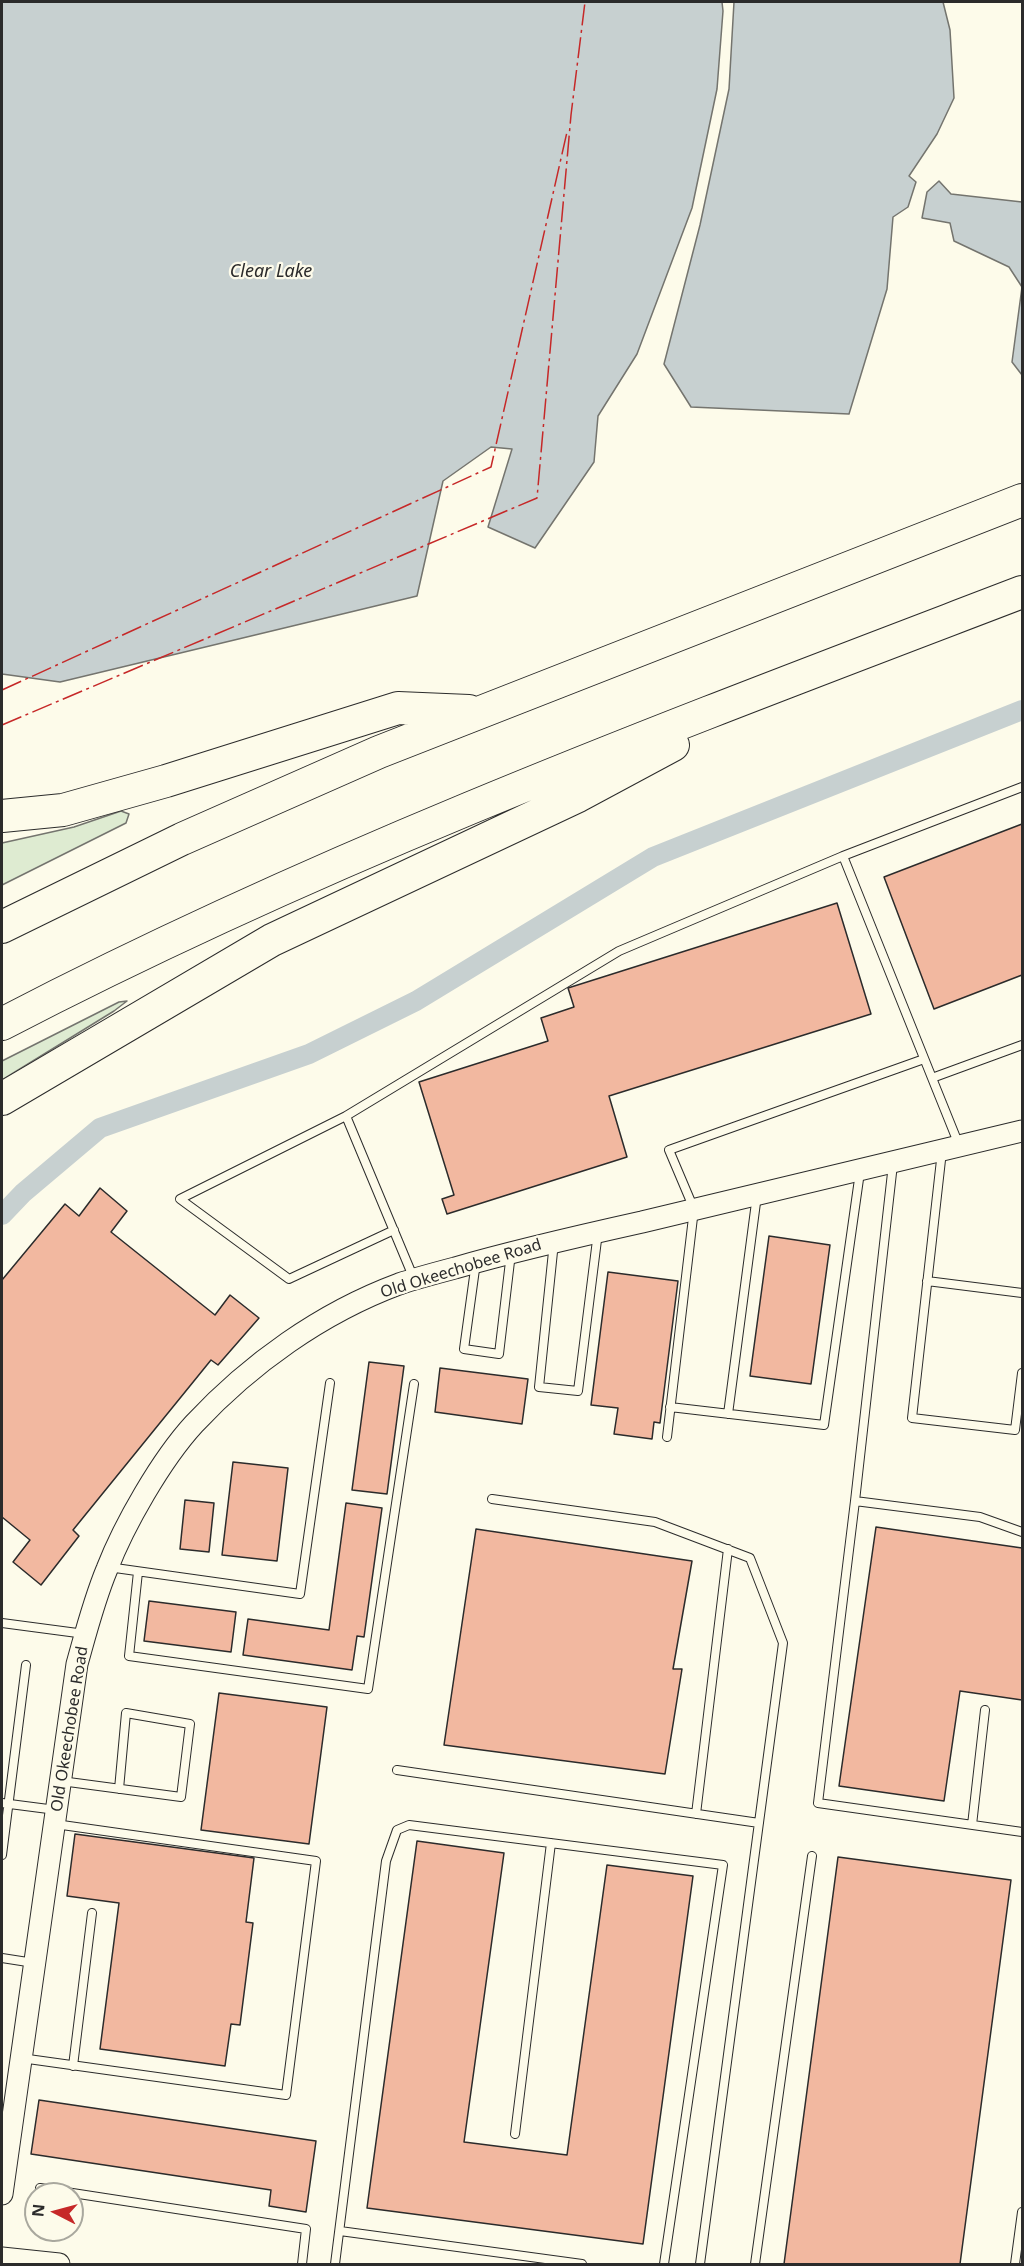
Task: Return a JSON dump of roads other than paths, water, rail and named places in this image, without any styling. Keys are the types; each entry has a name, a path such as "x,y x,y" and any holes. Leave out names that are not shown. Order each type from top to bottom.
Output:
{"highway":[{"path":"2,927 248,809 368,756 478,711 1023,500"},
{"path":"2,1024 207,924 400,836 530,782 1023,592"},
{"path":"2,1099 272,940 579,796 795,679"},
{"path":"2,816 63,810 166,782 398,708 478,711"}],"street":[{"name":"Old Okeechobee Road","path":"2,2194 77,1664 107,1567 129,1522 158,1473 192,1426 232,1386 262,1362 335,1312 415,1280 512,1252 1023,1131"},
{"path":"2,2258 59,2265"}],"lane":[{"path":"394,1230 289,1279 180,1199 346,1116 619,951 843,856 1023,787"},
{"path":"843,856 932,1078 951,1149 927,1281 912,1418 1015,1430 1023,1373"},
{"path":"932,1078 1023,1045"},
{"path":"667,1437 694,1209 669,1150 924,1059"},
{"path":"346,1116 415,1280"},
{"path":"893,1163 818,1803 1023,1832"},
{"path":"670,1407 824,1425 861,1171"},
{"path":"728,1414 758,1195"},
{"path":"554,1242 539,1387 578,1391 598,1232"},
{"path":"476,1262 464,1349 499,1354 512,1252"},
{"path":"927,1281 1023,1293"},
{"path":"107,1567 300,1594 330,1383"},
{"path":"138,1572 129,1656 368,1689 414,1384"},
{"path":"492,1499 655,1522 750,1558 783,1643 700,2265"},
{"path":"855,1501 980,1517 1023,1532"},
{"path":"696,1814 728,1549"},
{"path":"2,1623 86,1634"},
{"path":"2,1855 5,1803 26,1665"},
{"path":"972,1825 986,1710"},
{"path":"61,1781 118,1789 181,1797 190,1724 126,1713 118,1789"},
{"path":"397,1770 759,1823"},
{"path":"5,1803 56,1816 316,1861 286,2096 21,2058"},
{"path":"335,2265 386,1861 397,1830 409,1825 723,1865 664,2265"},
{"path":"515,2134 551,1843"},
{"path":"755,2265 812,1856"},
{"path":"73,2066 92,1912"},
{"path":"2,1958 34,1963"},
{"path":"84,2195 306,2229 302,2265"},
{"path":"1015,2265 1023,2212"},
{"path":"339,2231 582,2265"}],"water":[{"name":"Clear Lake","path":"2,2 722,2 717,89 692,208 637,354 598,416 594,462 535,548 488,527 512,449 491,447 443,481 417,596 60,682 2,674"},
{"path":"734,2 943,2 950,30 954,98 937,134 909,176 916,182 908,207 893,217 887,289 849,414 691,407 664,364 700,225 729,89"},
{"path":"939,181 951,194 1022,202 1022,287 1009,267 954,241 950,223 922,218 927,192"},
{"path":"1022,287 1022,375 1012,362"}],"waterway":[{"path":"2,1215 23,1193 100,1128 309,1054 416,1001 653,857 1022,710"}]}
